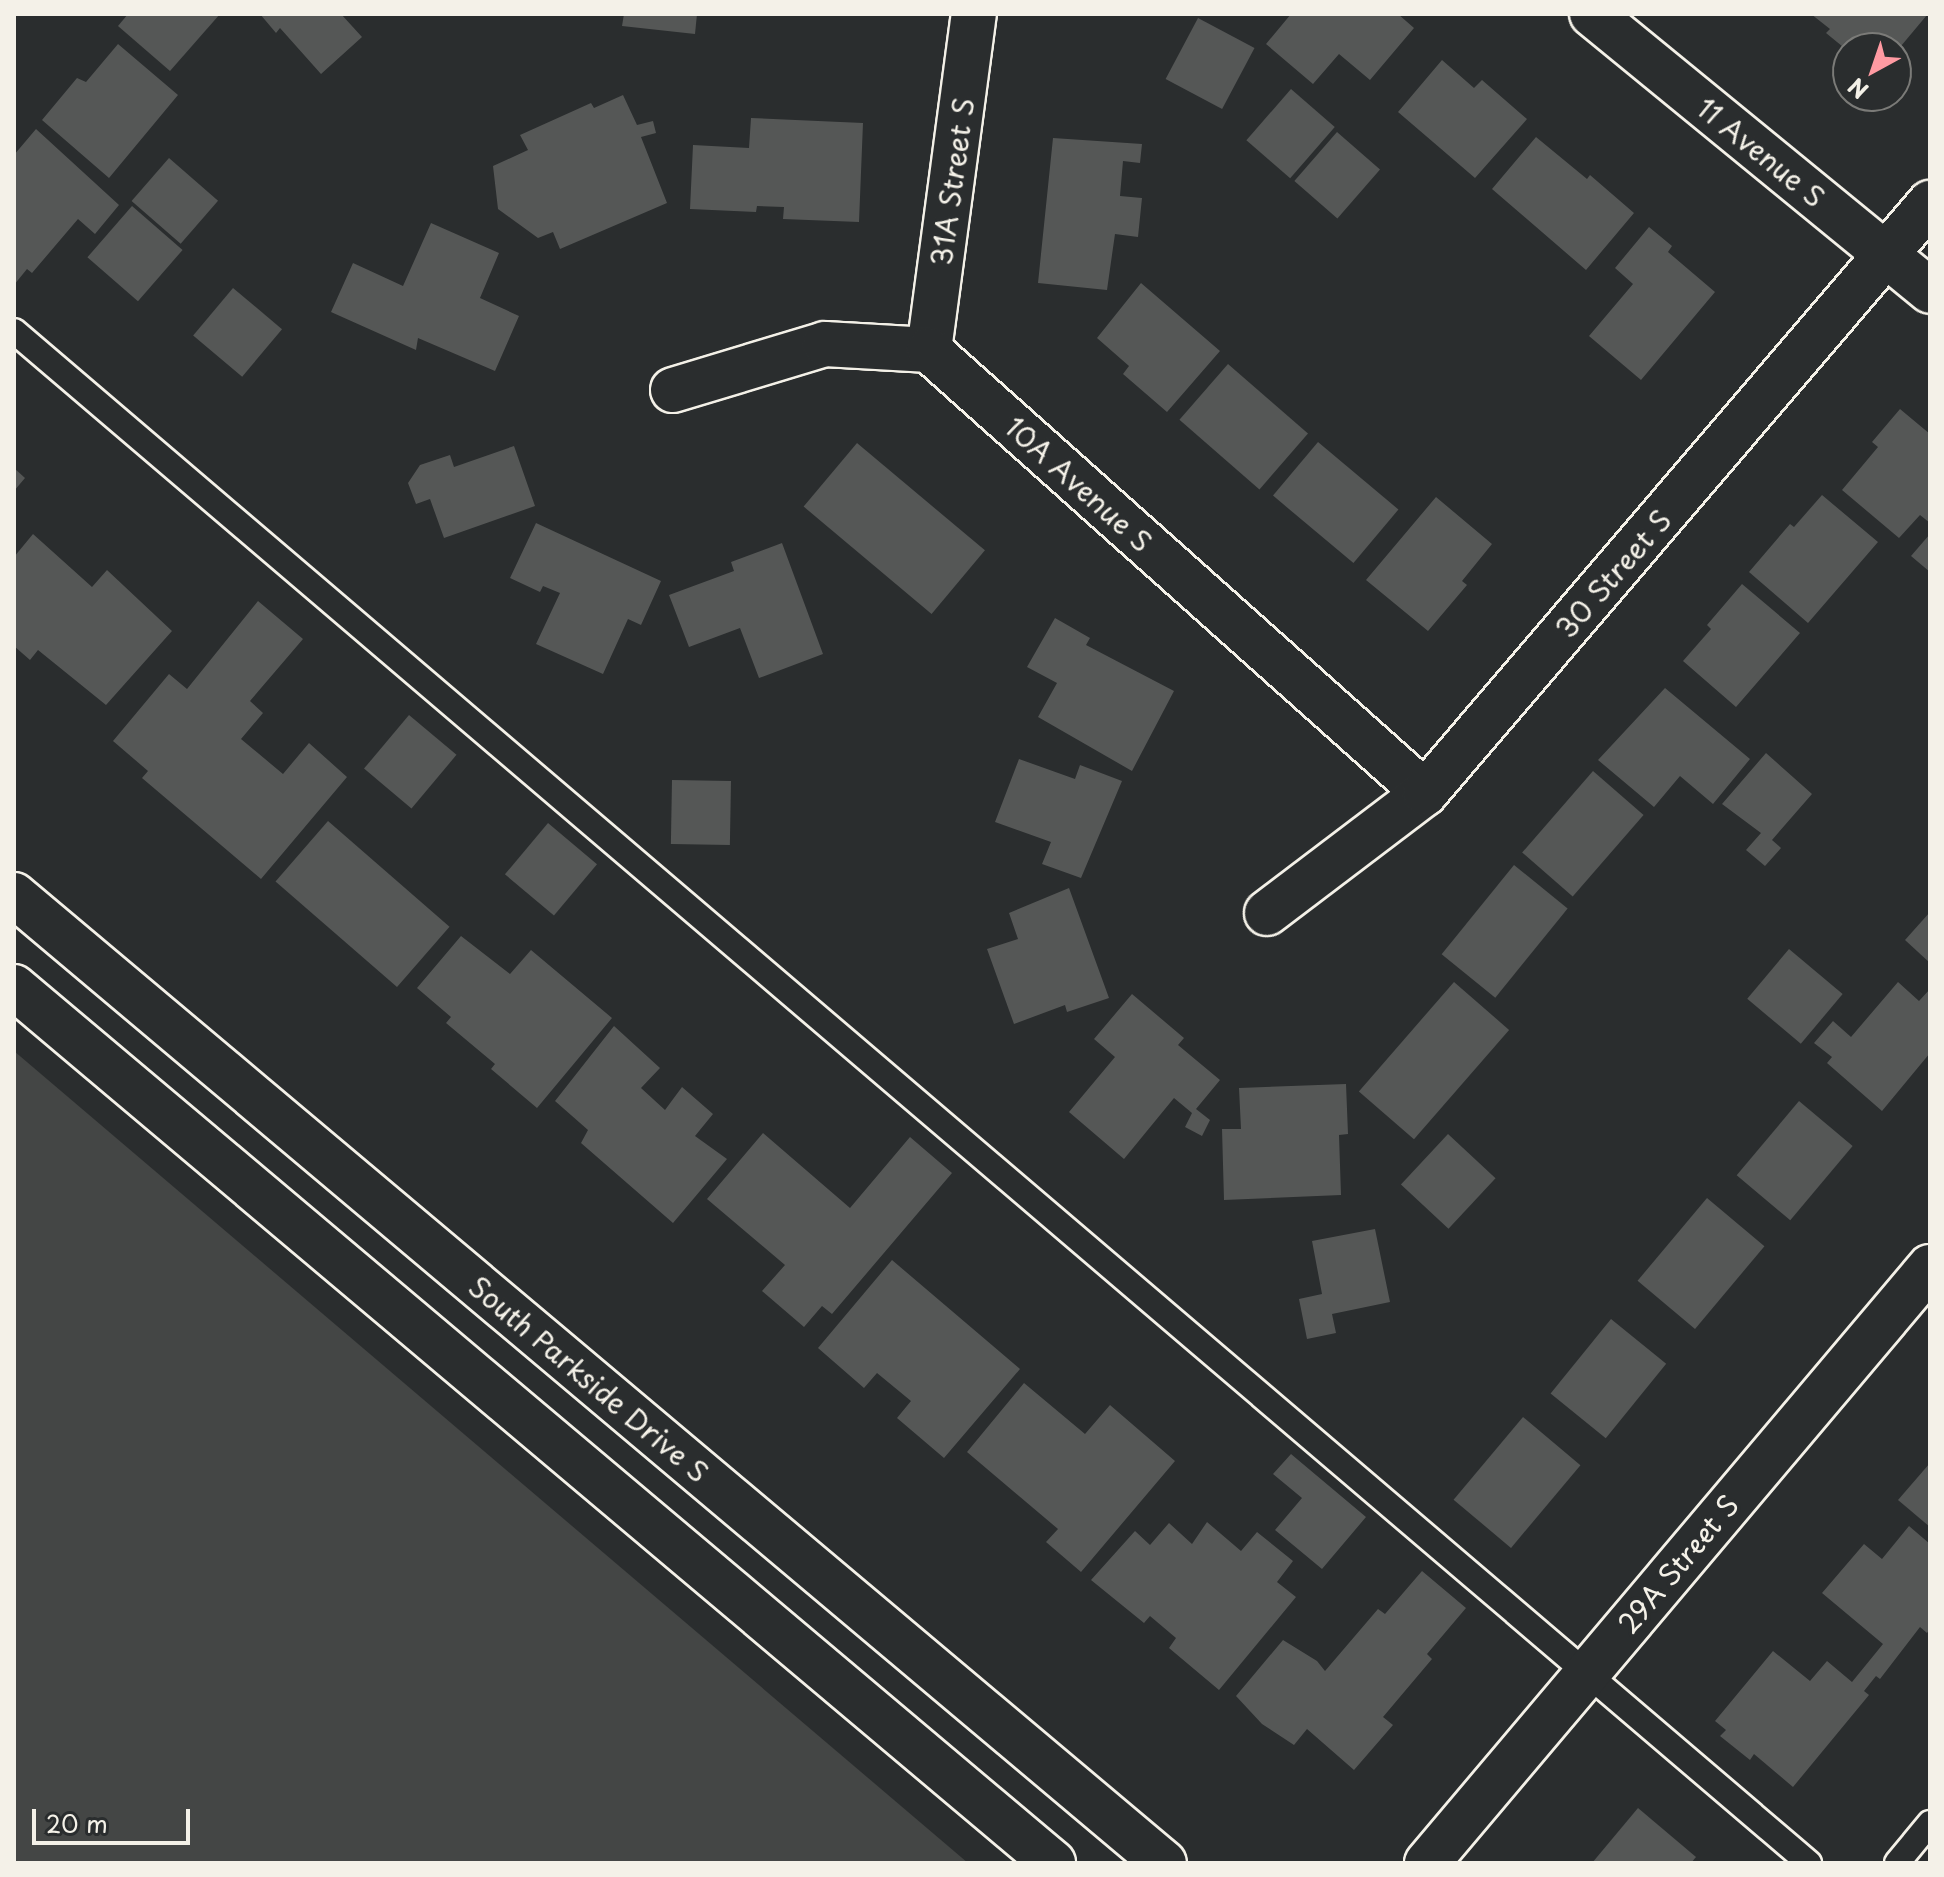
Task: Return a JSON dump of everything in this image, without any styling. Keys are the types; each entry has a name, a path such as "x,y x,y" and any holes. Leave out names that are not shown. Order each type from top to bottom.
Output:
{"street":[{"name":"31A Street S","path":"929,350 974,14"},
{"name":"11 Avenue S","path":"1600,16 1930,291"},
{"name":"30 Street S","path":"1267,913 1425,793 1930,203"},
{"path":"673,390 825,344 929,350"},
{"name":"10A Avenue S","path":"929,350 1425,793"},
{"name":"South Parkside Drive S","path":"14,895 1164,1863"},
{"path":"14,987 1053,1863"},
{"name":"29A Street S","path":"1427,1863 1930,1267"}],"lane":[{"path":"14,331 1809,1863"},
{"path":"1897,1863 1930,1823"}],"shaded area":[{"path":"14,1051 968,1863 14,1863"}],"building":[{"path":"128,14 220,14 170,71 118,26"},
{"path":"260,14 341,14 362,37 321,74 280,28 276,33"},
{"path":"624,14 697,14 695,34 622,26"},
{"path":"1291,14 1398,14 1414,28 1370,80 1339,54 1313,84 1266,44"},
{"path":"1811,14 1927,15 1912,33 1832,32 1832,38 1826,33 1830,29"},
{"path":"1198,18 1255,48 1222,109 1166,79"},
{"path":"118,44 178,95 109,178 42,120 77,78 86,82"},
{"path":"1442,60 1474,88 1482,80 1527,119 1475,178 1398,112"},
{"path":"1291,89 1335,127 1290,178 1246,140"},
{"path":"623,95 637,125 653,121 656,133 641,137 667,203 560,249 553,232 538,238 498,209 493,166 528,150 520,135 591,103 594,108"},
{"path":"751,118 863,123 859,222 783,219 784,207 757,206 756,212 690,209 693,145 749,148"},
{"path":"36,129 119,205 95,234 78,219 32,273 27,269 14,285 14,155"},
{"path":"1337,132 1380,169 1337,218 1294,181"},
{"path":"1536,137 1587,179 1590,175 1634,213 1586,270 1492,189"},
{"path":"1053,138 1142,144 1140,163 1123,161 1120,196 1142,198 1138,237 1115,234 1107,290 1038,283"},
{"path":"169,158 218,201 181,244 132,201"},
{"path":"132,206 183,250 138,301 87,257"},
{"path":"431,223 499,253 480,298 519,316 495,371 418,338 416,350 331,312 353,263 403,286"},
{"path":"1649,227 1672,246 1668,252 1715,292 1641,380 1589,336 1633,284 1615,268"},
{"path":"1141,283 1220,351 1167,412 1123,374 1129,366 1097,338"},
{"path":"233,288 282,329 242,377 193,335"},
{"path":"1228,364 1308,434 1259,489 1179,420"},
{"path":"1900,409 1930,434 1930,523 1920,515 1899,538 1842,490 1878,447 1872,442"},
{"path":"1318,442 1398,509 1353,563 1273,496"},
{"path":"857,443 985,550 932,614 804,507"},
{"path":"514,446 535,506 444,538 430,499 416,504 408,483 420,465 450,455 454,467"},
{"path":"14,468 25,478 14,491"},
{"path":"1822,495 1878,542 1808,623 1749,572 1790,524 1794,527"},
{"path":"1436,497 1492,544 1462,581 1467,585 1428,631 1366,580"},
{"path":"536,523 661,581 641,625 628,619 603,674 536,644 560,593 543,586 540,592 510,578"},
{"path":"33,534 92,587 107,570 172,631 106,705 38,650 30,660 14,646 14,557"},
{"path":"1930,534 1930,572 1911,556"},
{"path":"782,543 823,654 759,678 740,628 689,647 669,595 734,571 731,562"},
{"path":"1742,584 1800,633 1736,707 1683,661 1711,629 1707,625"},
{"path":"258,601 303,639 250,701 263,713 241,739 283,774 309,743 347,777 261,879 142,778 148,771 113,741 169,674 187,689"},
{"path":"1055,618 1090,638 1086,645 1174,691 1132,771 1038,717 1057,683 1027,667"},
{"path":"1665,688 1750,759 1713,804 1680,776 1654,807 1598,760"},
{"path":"409,715 456,755 411,808 364,769"},
{"path":"1766,753 1812,794 1772,840 1781,848 1765,866 1746,850 1761,833 1722,804"},
{"path":"1019,759 1075,779 1080,765 1122,781 1081,878 1042,864 1051,842 995,822"},
{"path":"1593,771 1644,815 1573,896 1522,853"},
{"path":"672,780 731,781 730,845 671,844"},
{"path":"328,821 450,927 397,987 276,881"},
{"path":"548,823 597,864 554,915 505,874"},
{"path":"1514,865 1568,908 1495,998 1442,954"},
{"path":"1069,888 1109,998 1067,1012 1065,1005 1014,1024 987,949 1018,939 1009,913"},
{"path":"1930,912 1930,963 1905,940"},
{"path":"461,936 510,974 531,950 612,1018 537,1108 491,1069 495,1064 446,1023 451,1017 417,988"},
{"path":"1789,949 1843,994 1801,1044 1747,999"},
{"path":"1454,982 1509,1030 1414,1139 1359,1091"},
{"path":"1898,982 1919,1001 1930,989 1930,1053 1882,1111 1827,1063 1832,1057 1814,1043 1833,1021 1851,1037"},
{"path":"1132,994 1184,1038 1178,1045 1220,1080 1196,1109 1210,1120 1202,1136 1185,1127 1192,1113 1174,1098 1124,1159 1069,1112 1115,1057 1094,1039"},
{"path":"614,1026 660,1068 641,1088 665,1110 682,1087 713,1114 695,1136 727,1159 673,1223 581,1143 588,1130 555,1101"},
{"path":"1346,1084 1348,1134 1339,1135 1341,1195 1224,1200 1222,1129 1241,1129 1239,1088"},
{"path":"1799,1101 1853,1146 1790,1220 1737,1175"},
{"path":"763,1133 850,1208 910,1137 952,1173 832,1314 822,1306 804,1327 762,1291 785,1265 707,1199"},
{"path":"1448,1134 1496,1178 1448,1229 1401,1184"},
{"path":"1707,1198 1764,1246 1695,1329 1638,1281"},
{"path":"1375,1229 1390,1302 1332,1314 1336,1333 1307,1339 1299,1299 1322,1294 1312,1241"},
{"path":"892,1260 1020,1369 944,1458 897,1418 911,1401 877,1373 864,1388 818,1348"},
{"path":"1611,1319 1666,1364 1606,1438 1551,1394"},
{"path":"1024,1383 1085,1434 1110,1405 1175,1461 1081,1572 1046,1542 1058,1529 967,1452"},
{"path":"1523,1417 1580,1465 1511,1548 1454,1500"},
{"path":"1291,1454 1366,1517 1322,1569 1275,1530 1302,1498 1273,1474"},
{"path":"1930,1463 1930,1527 1898,1500"},
{"path":"1207,1522 1241,1551 1257,1532 1293,1561 1277,1582 1296,1597 1219,1690 1169,1648 1176,1638 1150,1616 1144,1623 1091,1580 1135,1531 1150,1545 1169,1523 1192,1544"},
{"path":"1909,1526 1930,1544 1930,1629 1927,1633 1920,1627 1880,1679 1876,1676 1864,1691 1869,1695 1793,1787 1754,1754 1750,1760 1720,1736 1726,1730 1715,1721 1773,1651 1810,1681 1827,1661 1852,1682 1883,1644 1822,1593 1864,1544 1882,1559"},
{"path":"1422,1571 1466,1608 1427,1654 1432,1659 1383,1717 1393,1725 1354,1770 1307,1729 1294,1745 1262,1724 1236,1696 1283,1640 1317,1661 1325,1671 1378,1609 1385,1614"},
{"path":"1638,1808 1696,1857 1691,1863 1592,1863"}]}
